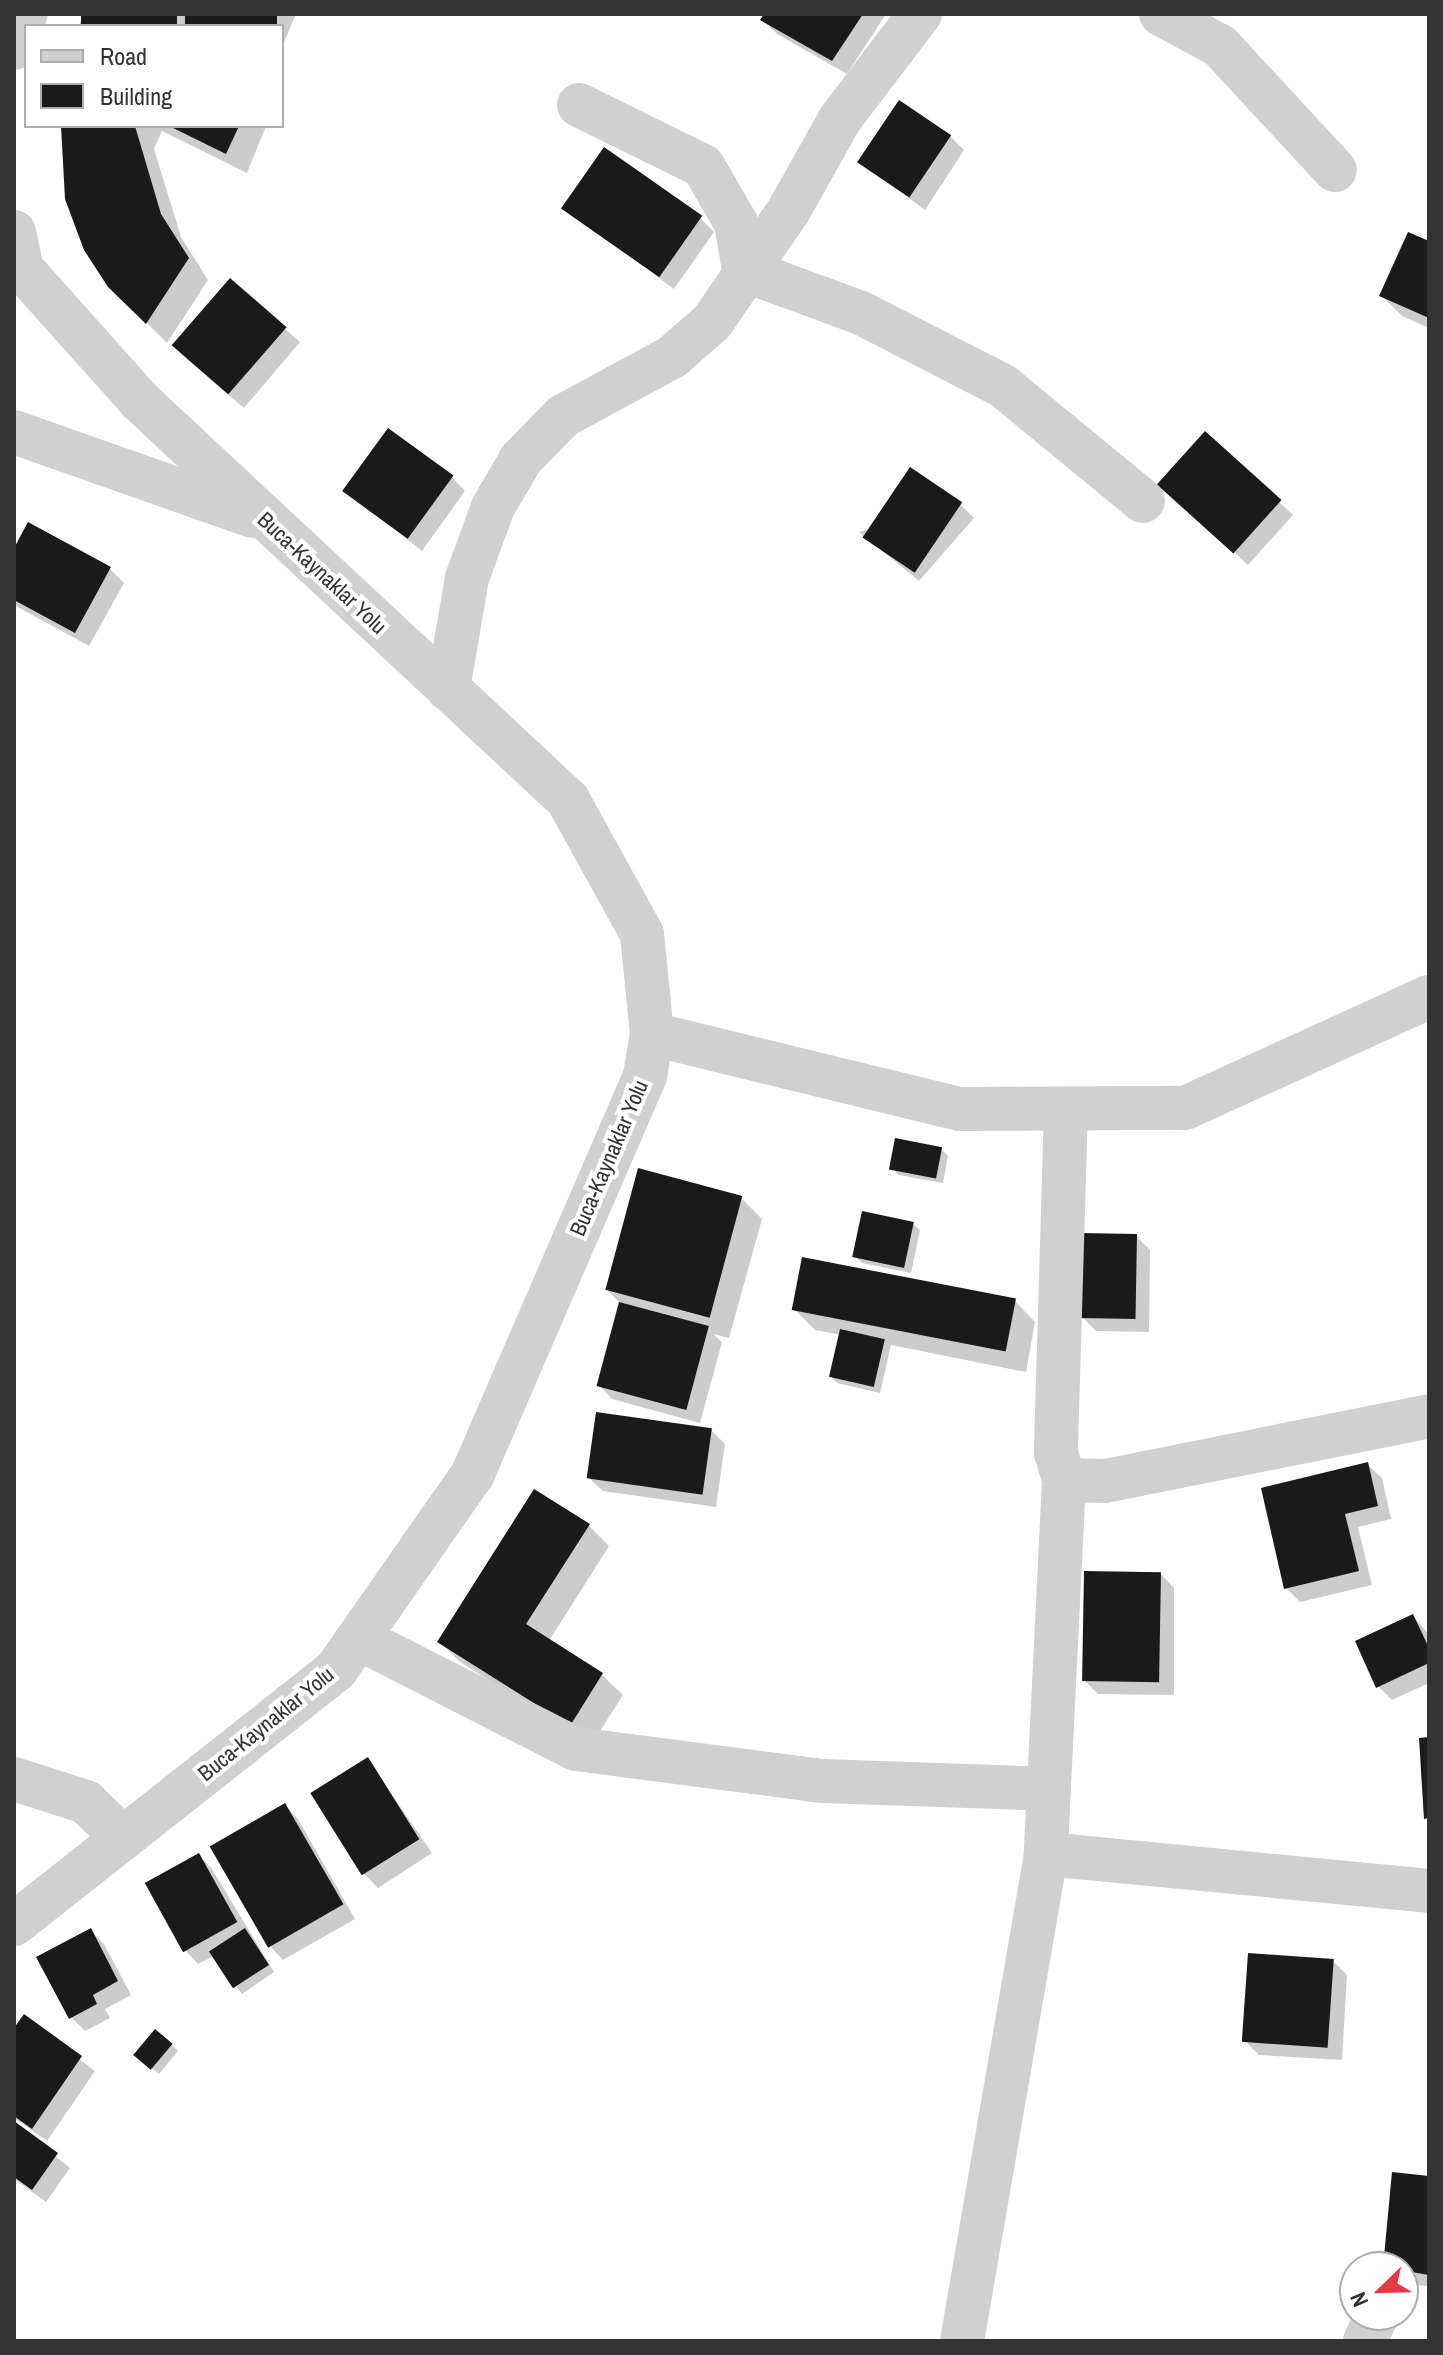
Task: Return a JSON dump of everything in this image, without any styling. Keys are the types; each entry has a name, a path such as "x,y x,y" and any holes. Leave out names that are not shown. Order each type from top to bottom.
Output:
{"street":[{"path":"14,48 26,14"},
{"path":"448,689 467,578 493,507 521,459 563,416 672,357 712,322 744,270 789,210 840,119 920,14"},
{"path":"1161,14 1220,46 1335,170"},
{"path":"579,105 703,166 736,223 744,270"},
{"name":"Buca-Kaynaklar Yolu","path":"14,232 22,269 140,401 265,521 568,800 642,934 652,1034 645,1076 472,1475 336,1670 14,1924"},
{"path":"744,270 861,313 1003,386 1143,501"},
{"path":"14,432 265,521"},
{"path":"652,1034 960,1109 1185,1108 1429,997"},
{"path":"962,2341 1046,1854 1064,1480 1056,1453 1066,1109"},
{"path":"1064,1480 1105,1481 1429,1416"},
{"path":"358,1638 576,1749 823,1781 1049,1789"},
{"path":"14,1779 86,1802 123,1838"},
{"path":"1046,1854 1429,1891"}],"building":[{"path":"81,14 177,14 177,24 81,24"},
{"path":"185,14 277,14 277,24 185,24"},
{"path":"764,14 863,14 832,61 760,20"},
{"path":"899,100 951,135 909,197 857,162"},
{"path":"61,128 136,128 161,214 189,258 146,324 108,287 84,250 65,199"},
{"path":"173,128 238,128 226,154"},
{"path":"604,147 702,216 659,277 561,208"},
{"path":"1408,232 1429,241 1429,318 1379,296"},
{"path":"230,278 287,327 228,394 172,345"},
{"path":"388,428 454,476 408,539 342,491"},
{"path":"1205,431 1282,500 1233,553 1157,485"},
{"path":"910,467 962,502 915,573 862,537"},
{"path":"28,522 111,567 75,633 14,600 14,548"},
{"path":"895,1138 942,1147 936,1179 889,1169"},
{"path":"638,1168 742,1196 710,1318 605,1290"},
{"path":"862,1211 914,1222 904,1268 852,1257"},
{"path":"1081,1233 1137,1234 1136,1319 1080,1318"},
{"path":"802,1257 1016,1299 1006,1352 792,1310"},
{"path":"619,1302 709,1326 686,1410 596,1386"},
{"path":"840,1329 885,1339 874,1387 829,1377"},
{"path":"596,1412 712,1428 703,1495 587,1478"},
{"path":"1368,1462 1378,1506 1345,1514 1359,1571 1284,1589 1261,1488"},
{"path":"534,1489 590,1524 526,1624 603,1673 570,1726 437,1642"},
{"path":"1084,1571 1161,1572 1159,1682 1082,1681"},
{"path":"1413,1614 1429,1648 1429,1663 1376,1688 1355,1641"},
{"path":"1429,1737 1429,1818 1424,1819 1419,1738"},
{"path":"368,1757 419,1839 362,1875 310,1793"},
{"path":"285,1803 344,1904 268,1948 210,1846"},
{"path":"199,1853 237,1922 183,1952 145,1883"},
{"path":"91,1928 118,1981 93,1995 97,2004 69,2019 36,1957"},
{"path":"245,1928 269,1965 233,1988 209,1951"},
{"path":"1248,1953 1334,1959 1328,2048 1242,2042"},
{"path":"24,2014 82,2056 32,2129 14,2116 14,2028"},
{"path":"155,2029 173,2044 151,2070 133,2055"},
{"path":"14,2121 58,2153 32,2190 14,2177"},
{"path":"1392,2172 1429,2176 1429,2275 1419,2273 1419,2251 1385,2251"}]}
